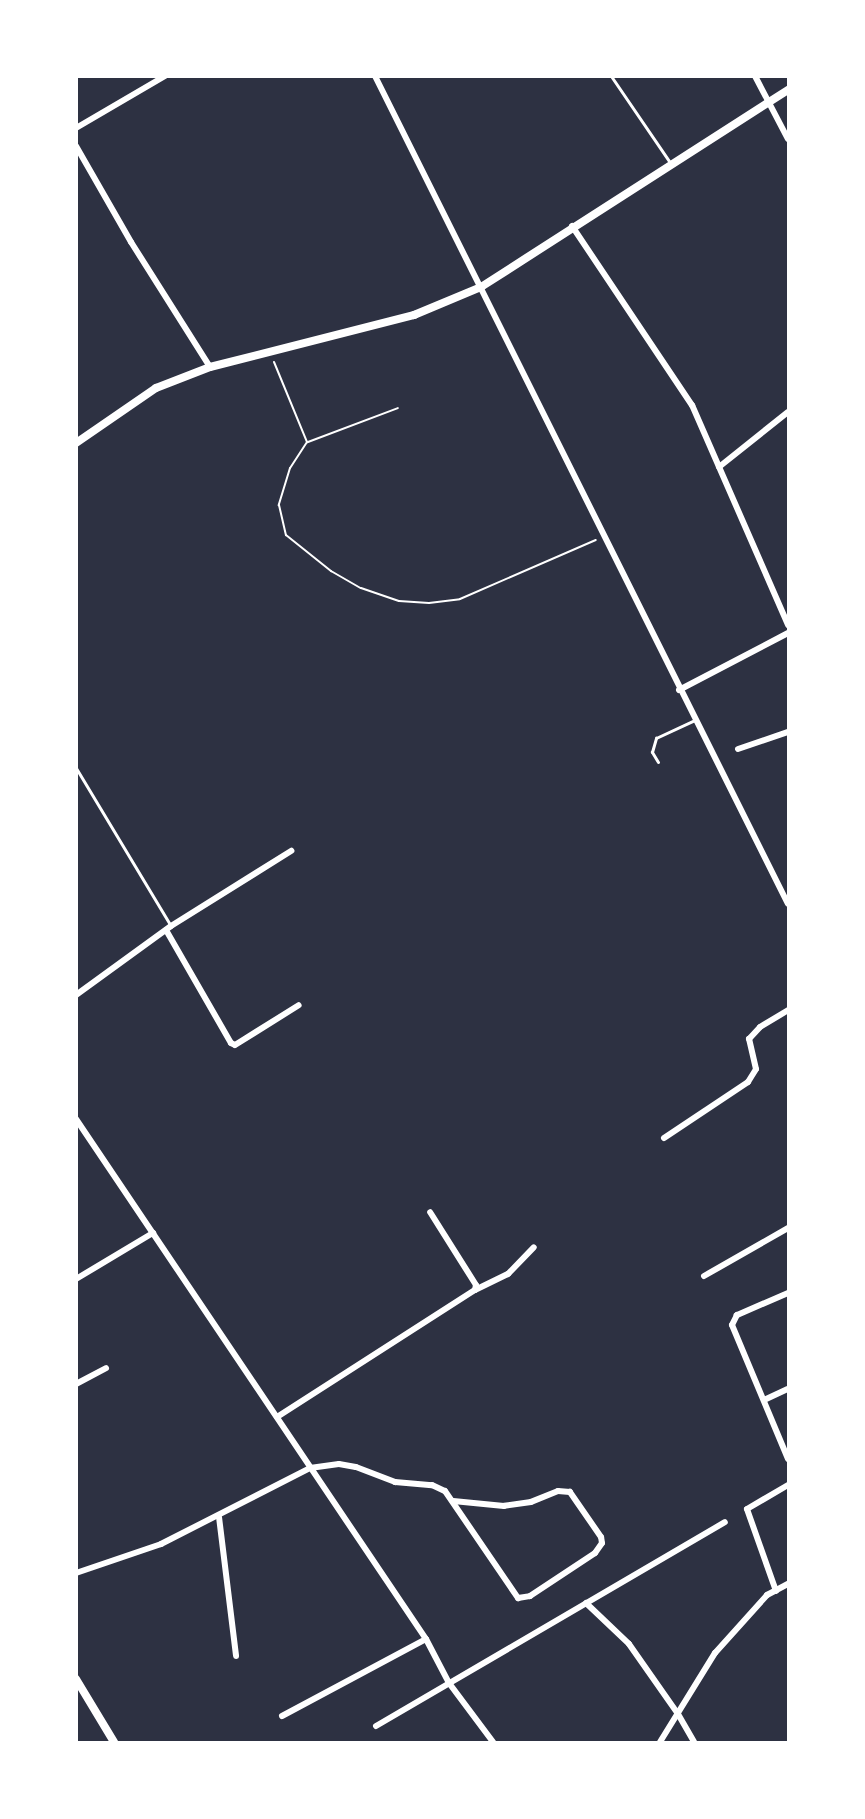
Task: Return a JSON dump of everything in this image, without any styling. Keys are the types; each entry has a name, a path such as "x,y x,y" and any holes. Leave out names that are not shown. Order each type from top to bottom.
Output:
{"street":[{"path":"76,128 165,76"},
{"path":"375,76 789,904"},
{"path":"755,76 789,139"},
{"path":"76,443 156,388 210,367 414,315 481,287 572,226 789,90"},
{"path":"76,146 131,242 210,367"},
{"path":"572,226 692,405 789,625"},
{"path":"720,467 789,412"},
{"path":"680,690 789,633"},
{"path":"738,749 789,732"},
{"path":"76,995 169,928 291,852"},
{"path":"169,928 231,1043 235,1045 299,1005"},
{"path":"664,1138 748,1082 756,1069 749,1039 755,1031 789,1010"},
{"path":"76,1119 426,1639 449,1683 493,1743"},
{"path":"430,1212 476,1284 475,1290"},
{"path":"704,1276 789,1228"},
{"path":"76,1279 153,1233"},
{"path":"277,1417 475,1290 508,1274 534,1247"},
{"path":"789,1293 743,1312 733,1320 734,1332 789,1459"},
{"path":"76,1384 106,1368"},
{"path":"764,1400 789,1389"},
{"path":"76,1573 161,1544 219,1517 310,1468 346,1464 395,1482 432,1485 445,1491 518,1598 530,1596 595,1553 602,1543 570,1492 558,1491 531,1502 504,1506 453,1501"},
{"path":"776,1591 747,1509 789,1485"},
{"path":"219,1517 236,1656"},
{"path":"376,1726 725,1522"},
{"path":"660,1743 715,1653 767,1595 789,1584"},
{"path":"586,1603 623,1637 678,1714 694,1743"},
{"path":"282,1716 426,1639"},
{"path":"76,1679 114,1743"}],"lane":[{"path":"611,76 671,164"},
{"path":"658,762 652,752 656,738 695,720"},
{"path":"76,768 169,928"}],"path":[{"path":"270,352 307,442"},
{"path":"398,408 307,442 291,468 279,505 286,535 331,571 361,588 399,601 429,603 460,598 604,537"}]}
